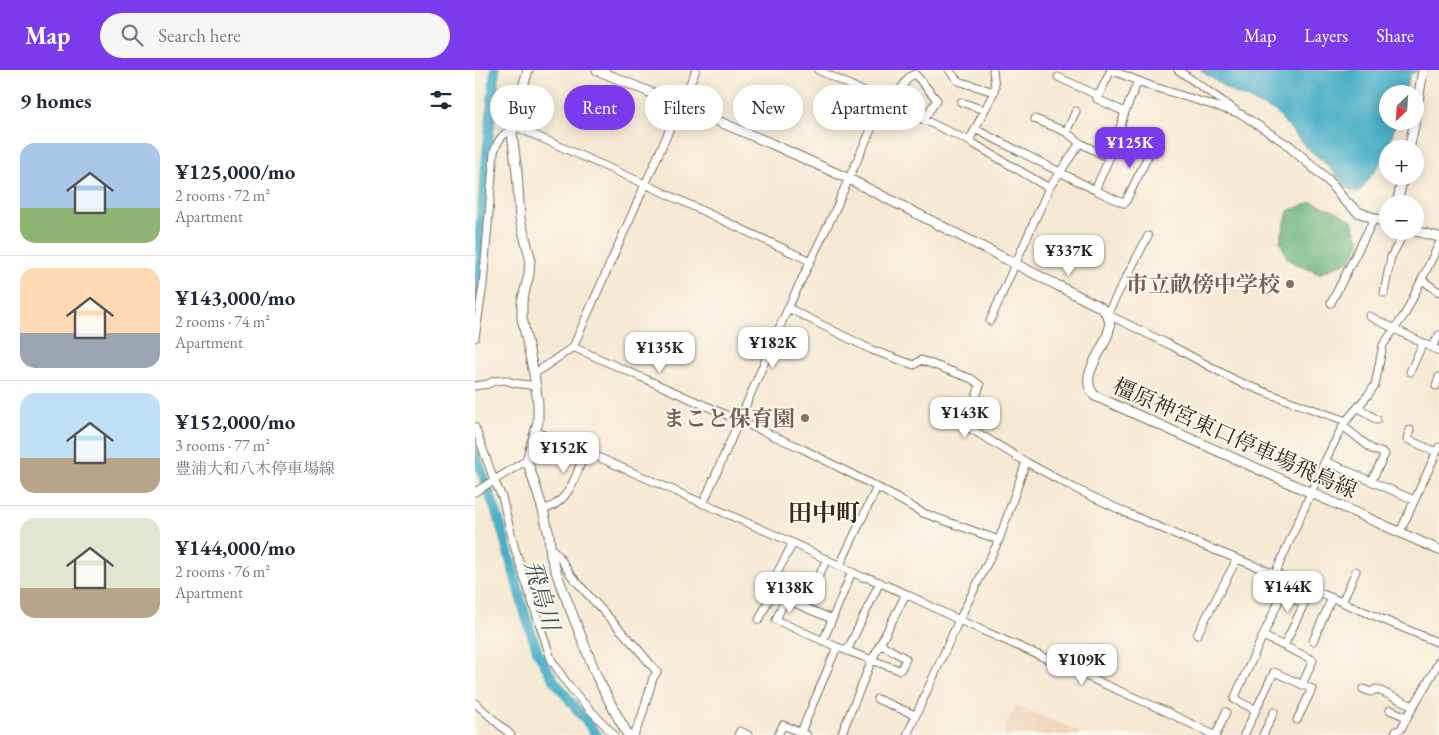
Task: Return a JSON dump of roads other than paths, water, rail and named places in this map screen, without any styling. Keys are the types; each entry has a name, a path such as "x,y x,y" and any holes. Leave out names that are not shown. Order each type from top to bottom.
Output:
{"main road":[{"path":"524,85 528,70"},
{"path":"597,70 645,91"},
{"path":"1421,85 1423,70"},
{"path":"723,125 849,179 1100,307 1107,314"},
{"path":"513,130 520,218 529,257 529,274 522,302 522,318 538,403 536,432 527,460 533,484 543,510 549,535 551,556 559,580 597,677 628,735"},
{"path":"1288,145 1329,181 1343,199 1358,212 1379,221"},
{"path":"1424,233 1439,237"},
{"name":"橿原神宮東口停車場飛鳥線","path":"1107,314 1110,323 1109,332 1088,377 1089,387 1095,396 1439,550"}],"street":[{"path":"689,85 696,70"},
{"path":"818,70 849,85"},
{"path":"949,70 958,81 994,92"},
{"path":"969,141 994,92 993,70"},
{"path":"1125,112 1097,99 1111,70 1138,81 1241,114"},
{"path":"1178,70 1288,145"},
{"path":"902,85 909,77 915,74 924,85"},
{"path":"1058,77 1099,96"},
{"path":"1095,190 1138,81"},
{"path":"925,86 937,100 925,117"},
{"path":"961,102 984,110"},
{"path":"1066,132 1076,111"},
{"path":"1035,119 1066,132 1080,143 1109,158"},
{"path":"925,121 969,141 1049,188"},
{"path":"975,128 1095,190 1125,203 1151,150 1151,146 1119,130"},
{"path":"475,338 483,285 494,152 501,137 509,130"},
{"path":"518,130 645,184 810,261"},
{"path":"533,374 573,347 669,130"},
{"path":"703,504 788,308 874,130"},
{"path":"990,321 1049,188 1080,143"},
{"path":"1331,303 1374,219"},
{"path":"1148,236 1107,314 1237,381 1345,423 1372,449 1385,454 1372,480"},
{"path":"1384,293 1391,257 1400,240"},
{"path":"1275,574 1325,461 1345,423 1375,385 1383,345 1405,314 1439,244"},
{"path":"1422,280 1439,292"},
{"path":"788,308 872,350 914,365 921,360 972,379 980,385 966,426 1074,488 1182,537 1439,643"},
{"path":"1369,316 1436,349 1439,335"},
{"path":"1409,372 1423,342"},
{"path":"573,347 801,448 923,513 999,540"},
{"path":"1435,386 1439,377"},
{"path":"475,386 505,380 536,386"},
{"path":"1358,407 1377,420"},
{"path":"475,427 493,481 502,498 515,550 551,659 571,688 614,735"},
{"path":"1400,532 1438,450 1407,439 1410,430"},
{"path":"536,432 582,450 587,454 591,454 793,543 852,572 880,582 959,620 1157,707 1215,735 1226,712"},
{"path":"543,510 556,505 569,491 584,455 587,454"},
{"path":"476,492 527,460"},
{"path":"1325,461 1414,500"},
{"path":"907,735 959,620 999,540 1026,462"},
{"path":"840,565 877,487"},
{"path":"759,620 772,594 777,575 793,543"},
{"path":"551,548 559,556 570,574 657,672 653,678 641,719 634,735"},
{"path":"813,588 827,559"},
{"path":"1197,636 1237,559"},
{"path":"1342,602 1356,571"},
{"path":"823,641 852,572"},
{"path":"847,650 880,582"},
{"path":"1284,646 1311,589"},
{"path":"841,735 872,660 906,594"},
{"path":"1256,710 1233,700 1282,594 1304,604"},
{"path":"1313,641 1332,598"},
{"path":"832,619 785,599 775,620 837,647 899,670 901,669 906,660 905,658 880,644"},
{"path":"1263,636 1313,660 1302,685"},
{"path":"778,735 783,725 804,734 837,647"},
{"path":"1394,735 1396,731 1401,729 1439,661"},
{"path":"1244,735 1274,672 1312,690 1297,720"},
{"path":"1363,688 1371,692 1377,689 1413,706"},
{"path":"877,699 915,715"},
{"path":"475,703 511,735"},
{"path":"1390,710 1407,717"},
{"path":"1263,735 1274,712"},
{"path":"738,735 739,731 748,735"}],"water":[{"path":"1200,70 1417,70 1410,75 1407,85 1379,85 1379,130 1394,130 1391,140 1379,140 1379,165 1359,192 1351,191 1326,164 1305,146 1276,112 1230,91"}],"waterway":[{"name":"飛鳥川","path":"475,306 481,259 480,230 495,70"},
{"name":"飛鳥川","path":"475,452 500,523 538,653 553,679 597,735"}],"place":[{"name":"市立畝傍中学校","path":"1290,284"},
{"name":"まこと保育園","path":"805,418"}],"district":[{"name":"田中町","path":"824,512"}]}
